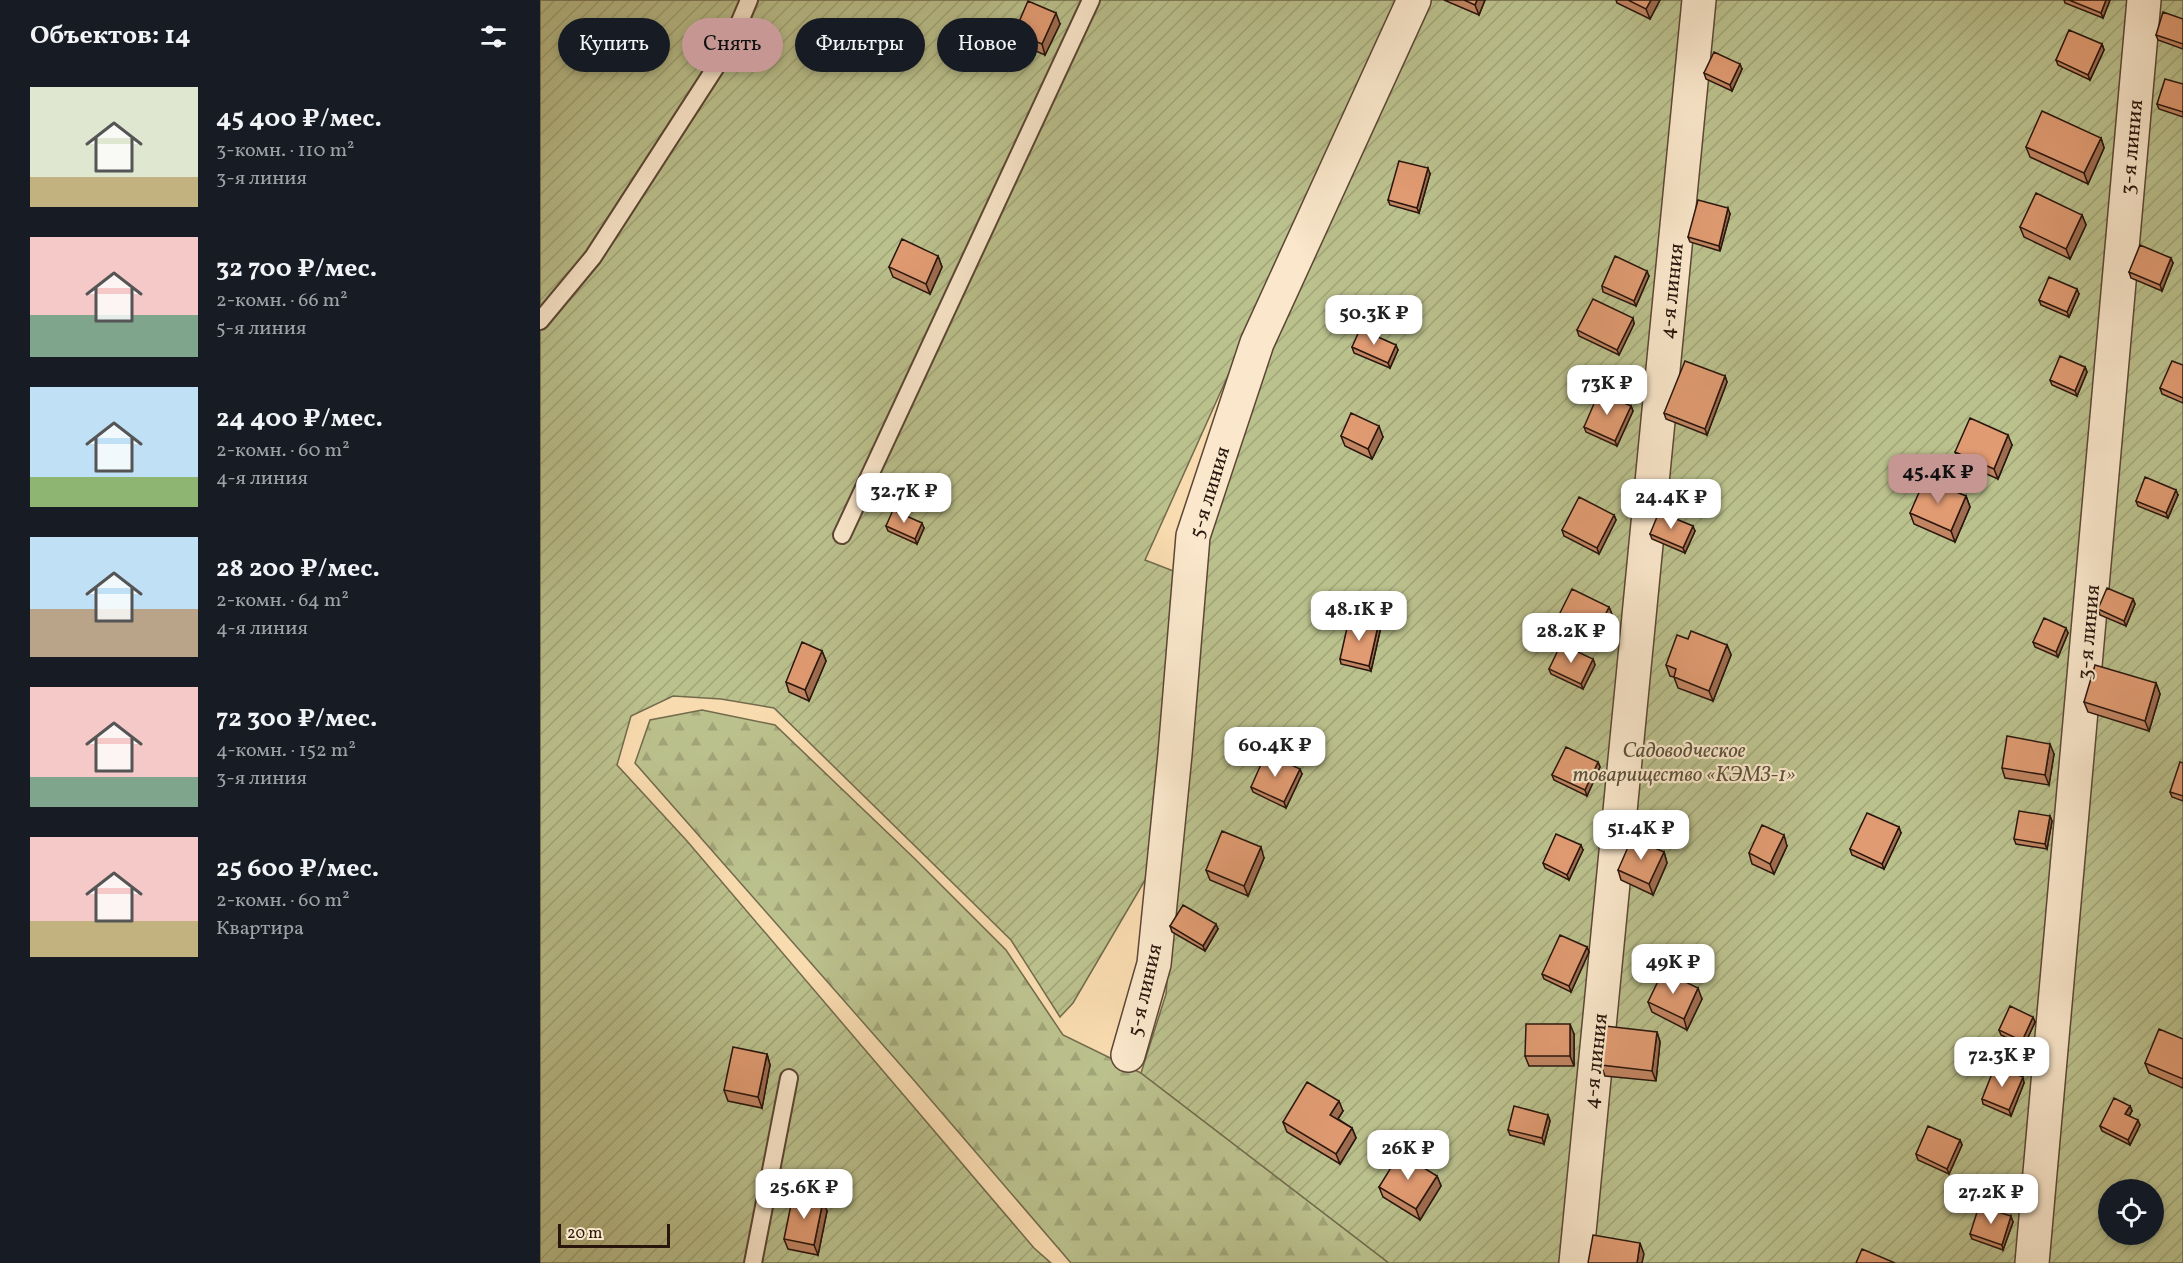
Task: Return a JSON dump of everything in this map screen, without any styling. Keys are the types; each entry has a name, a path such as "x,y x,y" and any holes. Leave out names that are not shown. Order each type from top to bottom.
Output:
{"street":[{"name":"5-я линия","path":"1128,1055 1154,964 1175,754 1192,536 1257,343 1414,0"},
{"name":"4-я линия","path":"1576,1263 1699,0"},
{"name":"3-я линия","path":"2032,1263 2144,0"}],"lane":[{"path":"540,321 599,248 730,45 749,0"},
{"path":"842,535 1091,0"},
{"path":"753,1263 789,1078"}],"green space":[{"path":"540,0 1397,0 1145,560 1176,572 1148,875 1073,1003 1060,1017 1011,940 774,708 721,699 673,696 631,716 617,765 687,841 1034,1248 1051,1263 540,1263"},
{"name":"Садоводческое товарищество «КЭМЗ-1»","path":"1425,0 2183,0 2183,1263 1389,1263 1141,1073 1166,994 1204,533 1256,367"},
{"path":"702,710 775,725 1006,950 1063,1035 1141,1073 1389,1263 1071,1263 635,763 650,720"}],"building":[{"path":"1464,0 1477,0 1475,5"},
{"path":"1628,0 1651,0 1646,9"},
{"path":"2069,0 2106,0 2101,13"},
{"path":"1028,1 1056,13 1042,44 1038,42 1038,18 1021,18"},
{"path":"2163,12 2183,19 2183,44 2156,35"},
{"path":"2069,30 2102,44 2088,75 2056,60"},
{"path":"1714,52 1740,64 1730,85 1704,73"},
{"path":"2165,79 2183,84 2183,112 2157,104"},
{"path":"2042,111 2101,138 2084,173 2026,147"},
{"path":"1399,161 1428,168 1417,208 1388,200"},
{"path":"2036,193 2082,215 2066,249 2020,227"},
{"path":"1698,200 1728,208 1719,246 1688,237"},
{"path":"902,239 938,256 926,284 889,267"},
{"path":"2140,245 2171,258 2160,285 2129,272"},
{"path":"1615,256 1647,271 1634,301 1602,286"},
{"path":"2049,277 2077,289 2067,312 2039,300"},
{"path":"1593,299 1633,318 1617,350 1577,330"},
{"path":"1360,329 1396,345 1388,363 1352,347"},
{"path":"2060,356 2085,367 2075,391 2050,380"},
{"path":"1685,361 1725,376 1705,429 1664,413"},
{"path":"2172,361 2183,365 2183,398 2160,388"},
{"path":"1599,392 1631,406 1615,441 1584,427"},
{"path":"1351,413 1379,426 1368,449 1341,436"},
{"path":"1970,418 2008,435 1994,469 1955,452"},
{"path":"2145,477 2176,490 2166,513 2136,501"},
{"path":"1925,479 1966,496 1951,531 1910,513"},
{"path":"1579,497 1614,515 1597,548 1562,530"},
{"path":"893,510 922,523 915,539 886,526"},
{"path":"1659,512 1693,526 1683,548 1650,534"},
{"path":"2107,588 2133,599 2124,621 2098,609"},
{"path":"1572,589 1609,607 1596,633 1559,615"},
{"path":"2044,618 2066,628 2056,652 2033,642"},
{"path":"1349,619 1378,626 1369,666 1340,659"},
{"path":"1691,631 1727,645 1709,691 1674,677 1676,669 1666,665 1677,635 1688,639"},
{"path":"802,642 822,651 805,690 786,682"},
{"path":"1561,644 1593,659 1581,684 1549,669"},
{"path":"2095,665 2156,683 2145,721 2084,702"},
{"path":"2007,736 2050,744 2045,775 2002,768"},
{"path":"1566,747 1598,762 1585,790 1552,775"},
{"path":"1266,753 1300,769 1284,802 1251,787"},
{"path":"2180,762 2183,763 2183,796 2170,792"},
{"path":"2019,811 2050,816 2045,844 2014,839"},
{"path":"1867,813 1899,827 1882,864 1850,849"},
{"path":"1762,825 1784,835 1770,864 1749,853"},
{"path":"1222,831 1261,847 1244,886 1206,870"},
{"path":"1556,834 1581,845 1567,875 1543,863"},
{"path":"1632,838 1664,852 1649,884 1618,870"},
{"path":"1183,905 1216,924 1203,946 1170,926"},
{"path":"1560,935 1587,947 1569,986 1542,974"},
{"path":"1663,971 1698,988 1684,1019 1648,1002"},
{"path":"2010,1006 2033,1017 2022,1041 1999,1030"},
{"path":"1526,1024 1570,1024 1570,1056 1525,1056"},
{"path":"1605,1026 1657,1032 1652,1071 1601,1065"},
{"path":"2159,1029 2183,1039 2183,1079 2145,1063"},
{"path":"733,1047 767,1054 758,1097 724,1090"},
{"path":"1995,1066 2023,1077 2009,1110 1982,1099"},
{"path":"1307,1082 1339,1101 1330,1115 1352,1128 1336,1154 1283,1122"},
{"path":"2114,1098 2130,1106 2125,1114 2138,1120 2128,1140 2100,1126"},
{"path":"1514,1106 1548,1115 1542,1138 1508,1130"},
{"path":"1928,1126 1960,1140 1947,1169 1916,1154"},
{"path":"1400,1153 1437,1176 1416,1209 1379,1187"},
{"path":"793,1195 823,1201 814,1245 784,1239"},
{"path":"1979,1206 2011,1216 2002,1245 1970,1234"},
{"path":"1593,1235 1640,1243 1637,1263 1588,1263"},
{"path":"1862,1249 1895,1263 1856,1263"}]}
